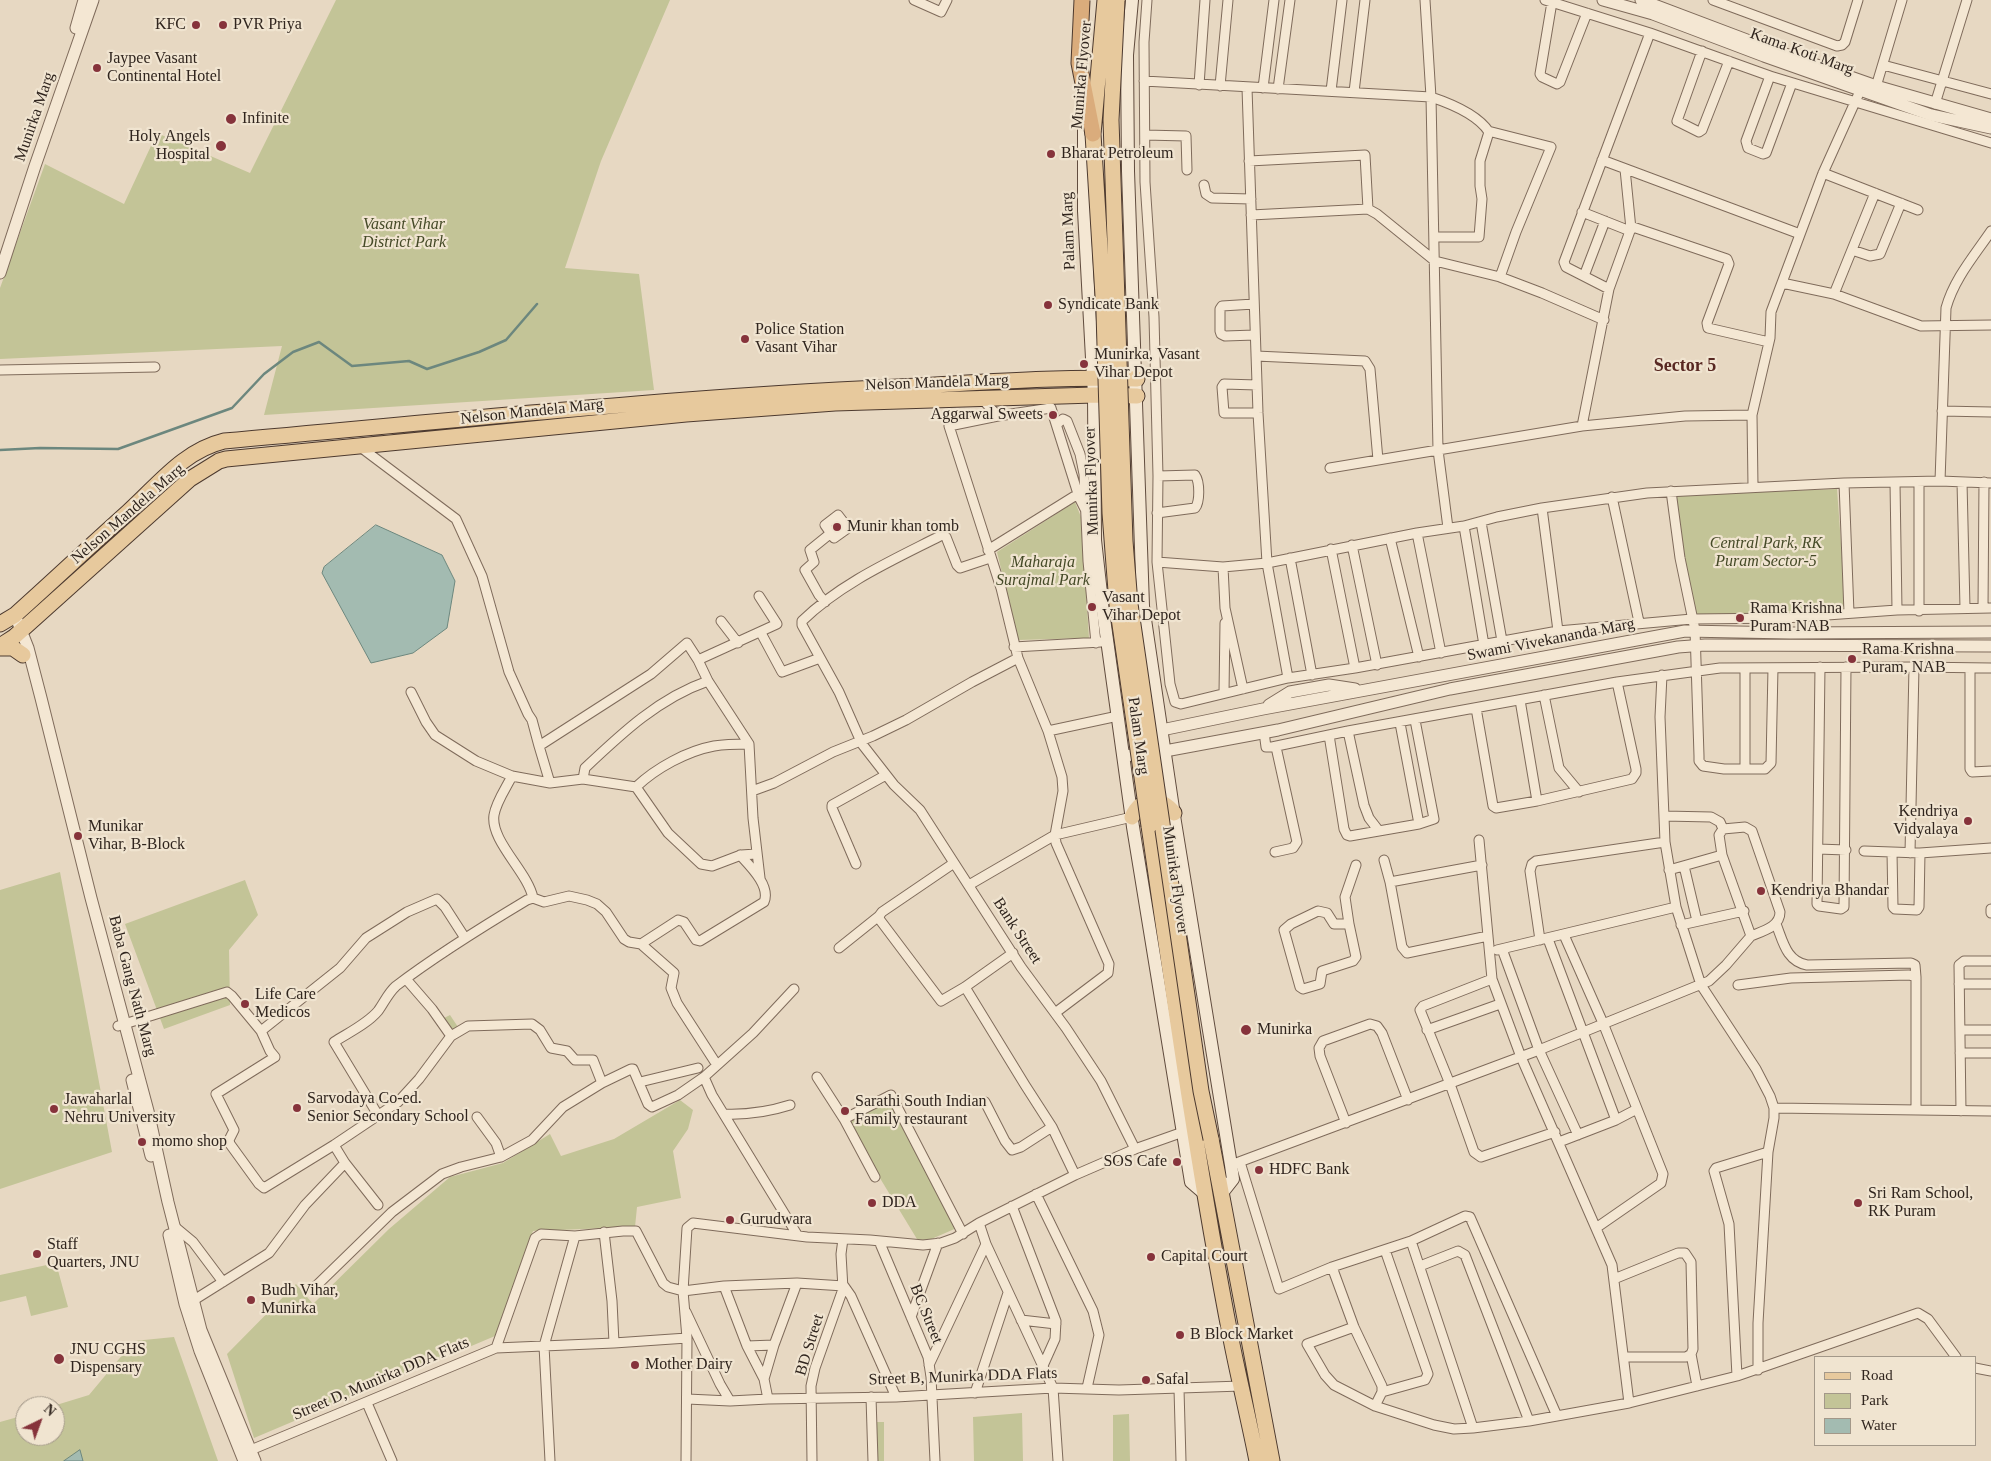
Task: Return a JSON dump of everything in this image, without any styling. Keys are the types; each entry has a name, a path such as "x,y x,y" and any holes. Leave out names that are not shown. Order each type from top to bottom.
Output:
{"highway":[{"path":"1082,0 1079,63 1093,134"}],"main road":[{"name":"Palam Marg","path":"1088,0 1083,51 1084,193 1094,396 1095,540 1102,642 1118,716 1157,983 1184,1132 1191,1182 1206,1195"},
{"name":"Munirka Flyover","path":"1105,0 1093,134 1104,312 1110,513 1117,604 1170,971 1204,1140 1222,1193"},
{"name":"Munirka Flyover","path":"1118,0 1111,120 1124,541 1130,604 1201,1091 1206,1195"},
{"name":"Palam Marg","path":"1132,0 1128,55 1128,162 1137,379 1143,606 1174,813 1236,1164 1233,1179 1222,1193"},
{"name":"Nelson Mandela Marg","path":"7,620 179,464 198,450 224,440 677,400 834,390 1093,378 1137,379"},
{"name":"Nelson Mandela Marg","path":"0,647 18,634 190,479 219,461 704,413 836,403 982,399 1051,402 1094,396 1136,396"},
{"path":"0,647 13,648 23,655"},
{"path":"1132,817 1142,803 1151,800 1160,801 1174,813"},
{"path":"1222,1193 1256,1384 1272,1461"},
{"path":"1206,1195 1231,1338 1257,1461"}],"street":[{"name":"Munirka Marg","path":"0,273 78,33 84,0"},
{"name":"Munirka Marg","path":"0,255 78,33 93,0"},
{"path":"914,0 941,12 947,0"},
{"path":"1147,0 1144,42 1145,182 1154,317 1158,476 1156,513 1157,562 1170,684 1173,699 1179,704 1288,678 1377,665 1558,631 1639,622 1693,624 1897,610 1987,608 1988,482 1844,483 1671,490 1542,508 1464,526 1352,545 1267,563 1223,567 1157,562"},
{"path":"1199,85 1205,0"},
{"path":"1220,86 1228,0"},
{"path":"1263,88 1274,0"},
{"path":"1278,89 1290,0"},
{"path":"1330,90 1342,0"},
{"path":"1354,92 1365,0"},
{"path":"1425,0 1431,98 1438,450 1448,528"},
{"name":"Kama Koti Marg","path":"1603,0 1653,14 1860,91 1874,90 1991,119"},
{"name":"Kama Koti Marg","path":"1641,0 1874,90 1931,115 1991,128"},
{"path":"1713,0 1840,46 1845,42 1858,0"},
{"path":"1874,90 1902,0"},
{"path":"1935,104 1967,0"},
{"path":"1587,13 1558,84 1542,77 1540,74 1549,1 1587,13 1650,33 1770,76 1991,142"},
{"path":"1610,288 1566,267 1564,264 1650,33"},
{"path":"1702,51 1677,122 1699,132 1702,130 1729,61"},
{"path":"1883,65 1991,94"},
{"path":"1770,76 1746,141 1748,148 1763,154 1766,153 1792,83"},
{"path":"1144,81 1247,88 1330,90 1431,98 1464,111 1488,131 1551,147 1516,232 1500,277"},
{"path":"1247,88 1258,413 1267,563 1288,678"},
{"path":"1753,486 1752,415 1769,342 1771,314 1823,173 1860,91"},
{"path":"1435,237 1479,237 1482,199 1480,161 1488,131"},
{"path":"1145,135 1186,136 1186,170"},
{"path":"1250,161 1365,155 1368,209"},
{"path":"1602,160 1800,234"},
{"path":"1582,426 1610,288 1630,230 1625,169"},
{"path":"1823,173 1918,210"},
{"path":"1204,185 1206,194 1212,198 1251,199"},
{"path":"1834,294 1875,193"},
{"path":"1852,250 1870,256 1880,254 1901,203"},
{"path":"1251,215 1368,209 1377,214 1435,261 1500,277 1604,320"},
{"path":"1582,212 1630,230 1637,227 1727,259 1729,264 1707,323 1708,328 1769,342"},
{"path":"1584,276 1605,221"},
{"path":"1940,481 1946,308 1953,288 1987,242 1991,231"},
{"path":"1782,283 1834,294 1914,324 1932,327 1944,325 1991,325"},
{"path":"1254,304 1222,306 1220,309 1220,331 1225,336 1255,335"},
{"path":"1256,356 1365,361 1370,369 1378,460"},
{"path":"0,370 155,367"},
{"path":"1257,385 1224,384 1222,386 1224,413 1258,413"},
{"path":"982,399 998,416"},
{"path":"1055,1013 1103,977 1110,968 1110,964 1063,861 1055,835 1063,782 1048,731 1014,647 1001,588 948,427 1051,402 1078,494 1086,512"},
{"path":"1942,411 1991,412"},
{"path":"1330,468 1582,426 1675,417 1752,415"},
{"path":"1014,647 1102,642 1088,561 1084,474 1080,454 1068,421 1063,419 1057,424"},
{"path":"359,446 456,519 482,576 509,672 532,720 550,784"},
{"path":"1156,513 1195,508 1198,504 1198,479 1196,476 1158,476"},
{"path":"1919,611 1920,482"},
{"path":"1962,482 1965,608"},
{"path":"1844,483 1849,613"},
{"path":"1895,483 1897,610"},
{"path":"1671,490 1680,558 1696,645 1695,671 1699,756 1701,763 1707,768 1765,769 1771,763 1773,668"},
{"path":"831,533 810,550 814,562 805,569 819,595 825,602 876,569 942,535 946,537 960,568 989,554 1078,494"},
{"path":"1612,498 1639,622"},
{"path":"1542,508 1558,631"},
{"path":"1482,522 1502,641"},
{"path":"1464,526 1484,645"},
{"path":"1417,533 1441,653"},
{"path":"1390,538 1419,657"},
{"path":"1352,545 1377,665"},
{"path":"1331,549 1355,668"},
{"path":"1290,558 1312,675"},
{"path":"1223,567 1225,608 1224,693"},
{"path":"698,660 761,633 777,624 760,596"},
{"name":"Bank Street","path":"825,602 811,612 802,623 840,692 860,740 894,785 918,807 1013,953 1105,1088 1135,1149"},
{"path":"1225,608 1244,689"},
{"path":"7,620 18,634"},
{"path":"721,622 738,643"},
{"name":"Swami Vivekananda Marg","path":"1162,731 1263,709 1290,692 1329,685 1364,690 1693,624 1790,633 1991,632"},
{"path":"761,633 782,672 820,658"},
{"name":"Baba Gang Nath Marg","path":"18,634 93,913"},
{"name":"Baba Gang Nath Marg","path":"18,634 41,698 121,1026 148,1111 153,1151 192,1326 222,1411 247,1456"},
{"path":"539,746 651,674 687,643 708,681 749,744 756,854 765,896 764,901 700,941 696,940 684,922 678,920 641,944"},
{"name":"Swami Vivekananda Marg","path":"1124,756 1165,751 1264,732 1450,689 1696,645 1991,646"},
{"path":"752,791 774,783 833,752 874,736 906,720 1018,658"},
{"path":"1820,668 1817,904 1819,906 1841,909 1844,907 1846,850 1846,667"},
{"path":"1892,852 1893,907 1895,909 1917,910 1919,906 1915,853 1914,667"},
{"path":"1264,732 1266,747 1276,747 1348,731 1617,682 1720,668 1991,668"},
{"path":"1745,668 1745,768"},
{"path":"1970,668 1970,769 1972,772 1991,771"},
{"path":"1662,675 1660,717 1665,842 1676,907 1701,985 1756,1069 1774,1108 1768,1152 1758,1323 1758,1370"},
{"path":"583,779 585,768 650,711 685,689 708,681"},
{"path":"1476,708 1493,806 1496,808 1537,801 1632,779 1636,773 1617,682"},
{"path":"411,692 434,735 476,761 512,776 550,784 583,779 636,787 668,833 701,864 712,866 740,855 756,854"},
{"path":"1544,695 1559,768 1579,792"},
{"path":"1520,700 1537,801"},
{"path":"1048,731 1118,716"},
{"path":"1329,735 1345,833 1350,836 1379,831 1419,824 1432,820 1434,817 1415,720"},
{"path":"1400,723 1419,824"},
{"path":"1121,735 1162,731"},
{"path":"1348,731 1364,805 1369,818 1379,831"},
{"path":"636,787 665,766 702,749 716,746 749,744"},
{"path":"1275,852 1293,848 1297,842 1276,747"},
{"path":"856,864 832,805 886,775"},
{"path":"512,776 495,810 494,822 499,837 522,874 533,898"},
{"path":"1664,816 1711,817 1720,822 1724,829"},
{"path":"969,885 1055,835 1132,817"},
{"path":"1556,1416 1472,1219 1465,1216 1411,1241 1332,1267 1279,1289 1236,1164 1539,1050 1602,1023 1701,985 1715,976 1752,936 1776,924 1780,919 1780,912 1752,831 1745,827 1724,829 1720,833 1722,855 1752,936"},
{"path":"1479,840 1492,979 1521,1057 1610,1258 1629,1403"},
{"path":"1616,1120 1544,940 1530,871 1532,864 1536,861 1665,842"},
{"path":"1864,851 1915,853 1991,848"},
{"path":"1818,849 1846,850"},
{"path":"740,855 760,878"},
{"path":"1669,870 1722,855"},
{"path":"1384,860 1402,947 1407,953 1488,936"},
{"path":"839,948 882,912 954,863"},
{"path":"1390,882 1482,865"},
{"path":"1349,924 1334,924 1327,913 1318,911 1285,928 1285,939 1302,989 1320,984 1320,973 1323,970 1355,959 1345,898 1356,866"},
{"path":"1684,866 1696,922"},
{"path":"378,1115 334,1042 368,1020 378,1011 394,988 430,960 533,898 544,902 569,896 593,902 606,912 626,940 641,944 674,973 671,988 677,1003 717,1065"},
{"path":"261,1031 340,968 366,938 407,912 437,899 445,907 465,938"},
{"path":"1489,952 1676,907"},
{"path":"1681,925 1744,911"},
{"path":"879,916 880,920 940,1000 945,1000 1013,953"},
{"path":"1776,924 1788,954 1799,964 1915,965 1916,1110"},
{"path":"1564,935 1661,1168 1663,1179 1661,1183 1596,1228"},
{"path":"1502,949 1539,1050 1578,1135"},
{"path":"1961,1111 1959,966 1961,962 1991,961"},
{"path":"1738,985 1791,978 1909,975 1916,977"},
{"path":"406,979 432,1009 451,1036"},
{"path":"1492,979 1423,1006 1420,1011 1450,1084 1474,1152 1478,1157 1555,1132"},
{"path":"1959,984 1991,984"},
{"path":"965,987 1024,1085 1052,1127 1075,1175"},
{"path":"314,1288 392,1212 442,1174 501,1157 532,1140 564,1107 602,1083 631,1069 634,1070 648,1104 652,1107 678,1095 704,1077 753,1033 794,989"},
{"path":"121,1026 228,992 261,1031 274,1057 216,1094 234,1130 229,1140 230,1144 259,1184 264,1188 334,1145 398,1102 451,1036 468,1026 532,1024 540,1030 552,1048 567,1051 575,1060 593,1060 596,1063 602,1083"},
{"path":"1427,1030 1500,1004"},
{"path":"1346,1123 1320,1056 1319,1048 1323,1041 1370,1024 1377,1026 1382,1033 1408,1100"},
{"path":"1960,1030 1991,1030"},
{"path":"1960,1053 1991,1052"},
{"path":"640,1082 698,1068"},
{"path":"817,1076 844,1119 875,1177"},
{"path":"704,1077 712,1095 798,1236"},
{"path":"844,1119 891,1095 963,1234"},
{"path":"985,1102 1005,1141 1012,1150 1052,1127"},
{"path":"724,1114 766,1112 790,1105"},
{"path":"1774,1108 1991,1111"},
{"path":"1559,1142 1616,1120 1637,1109"},
{"path":"477,1117 496,1143 501,1157"},
{"path":"686,1461 687,1338 682,1291 687,1228 693,1223 798,1236 923,1245 938,1243 963,1234 1012,1206 1075,1175 1135,1149 1184,1132"},
{"path":"334,1145 345,1163 378,1205"},
{"name":"Baba Gang Nath Marg","path":"153,1151 175,1227 201,1330 247,1456"},
{"path":"1737,1376 1729,1224 1714,1171 1716,1168 1768,1152"},
{"path":"194,1300 269,1253 305,1205 345,1163"},
{"path":"1036,1194 1093,1311 1099,1335 1087,1388"},
{"path":"1012,1206 1056,1324 1055,1339 1042,1368"},
{"path":"979,1224 1008,1293 1053,1388 1058,1461"},
{"path":"175,1227 194,1242 223,1282"},
{"path":"496,1348 535,1238 541,1234 575,1236 604,1232 636,1231 663,1283 668,1287 682,1291 724,1286 797,1283 844,1286 851,1296 896,1396"},
{"path":"604,1232 612,1301 614,1344"},
{"path":"550,1461 544,1346 575,1236"},
{"name":"BD Street","path":"812,1461 811,1386 815,1368 844,1286 841,1254 842,1239"},
{"name":"BC Street","path":"879,1241 930,1365 935,1461"},
{"path":"1411,1241 1472,1428"},
{"path":"911,1317 938,1243"},
{"path":"930,1365 986,1244"},
{"path":"1382,1392 1425,1380 1428,1374 1385,1250"},
{"path":"1420,1266 1455,1252 1463,1253 1529,1421"},
{"path":"1614,1279 1678,1253 1682,1252 1687,1255 1691,1266 1693,1349 1691,1354 1697,1386"},
{"path":"1332,1267 1354,1328 1382,1386 1382,1392 1376,1406"},
{"path":"764,1379 774,1345 797,1283"},
{"path":"724,1286 747,1346 764,1379 768,1399"},
{"path":"975,1393 1008,1293"},
{"path":"684,1308 730,1401"},
{"path":"1354,1328 1307,1344 1330,1383 1376,1406 1439,1427 1472,1428 1529,1421 1629,1403 1758,1370 1918,1313 1928,1318 1955,1356"},
{"path":"1021,1320 1056,1324"},
{"name":"Street D, Munirka DDA Flats","path":"247,1456 496,1348 614,1344 687,1338"},
{"path":"747,1346 774,1345"},
{"path":"1624,1357 1686,1357 1691,1354"},
{"path":"1976,1368 1991,1371"},
{"name":"Street B, Munirka DDA Flats","path":"687,1399 730,1401 975,1393 1053,1388 1119,1390 1242,1386"},
{"path":"1179,1389 1181,1461"},
{"path":"871,1397 873,1461"},
{"path":"367,1403 392,1461"}],"green space":[{"name":"Vasant Vihar District Park","path":"336,0 670,0 601,161 565,268 639,274 654,390 264,415 282,346 0,359 0,288 45,164 124,204 157,133 250,173"},
{"name":"Central Park, RK Puram Sector-5","path":"1837,489 1846,612 1692,615 1675,495"},
{"name":"Maharaja Surajmal Park","path":"1075,502 1081,517 1089,638 1018,640 997,552"},
{"path":"60,872 112,1152 0,1189 0,890"},
{"path":"245,880 258,915 229,950 230,1005 164,1029 125,924"},
{"path":"450,1015 460,1030 451,1036 440,1020"},
{"path":"891,1095 959,1227 920,1244 844,1119"},
{"path":"680,1100 693,1110 688,1129 673,1151 681,1198 637,1207 635,1227 533,1231 495,1336 254,1438 227,1354 296,1284 313,1304 389,1229 450,1177 503,1163 550,1134 561,1156 614,1139"},
{"path":"56,1263 68,1307 31,1316 26,1296 0,1302 0,1275"},
{"path":"174,1337 218,1461 0,1461 0,1422 15,1418 15,1446 65,1446 65,1402 89,1395 134,1341"},
{"path":"1022,1413 1023,1461 974,1461 973,1417"},
{"path":"1129,1414 1130,1461 1113,1461 1113,1415"},
{"path":"868,1422 884,1422 884,1461 868,1461"}],"water":[{"path":"376,525 442,555 455,581 447,628 413,653 371,663 322,573 324,567"},
{"path":"80,1450 83,1461 64,1461"}],"waterway":[{"path":"0,450 40,448 118,449 232,408 264,374 293,352 319,342 352,366 409,361 427,369 479,352 506,340 537,304"}],"place":[{"name":"KFC","path":"196,25"},
{"name":"PVR Priya","path":"223,25"},
{"name":"Jaypee Vasant Continental Hotel","path":"97,68"},
{"name":"Infinite","path":"231,119"},
{"name":"Holy Angels Hospital","path":"221,146"},
{"name":"Bharat Petroleum","path":"1051,154"},
{"name":"Syndicate Bank","path":"1048,305"},
{"name":"Police Station Vasant Vihar","path":"745,339"},
{"name":"Munirka, Vasant Vihar Depot","path":"1084,364"},
{"name":"Aggarwal Sweets","path":"1053,415"},
{"name":"Munir khan tomb","path":"837,527"},
{"name":"Vasant Vihar Depot","path":"1092,607"},
{"name":"Rama Krishna Puram NAB","path":"1740,618"},
{"name":"Rama Krishna Puram, NAB","path":"1852,659"},
{"name":"Kendriya Vidyalaya","path":"1968,821"},
{"name":"Munikar Vihar, B-Block","path":"78,836"},
{"name":"Kendriya Bhandar","path":"1761,891"},
{"name":"Life Care Medicos","path":"245,1004"},
{"name":"Munirka","path":"1246,1030"},
{"name":"Sarvodaya Co-ed. Senior Secondary School","path":"297,1108"},
{"name":"Jawaharlal Nehru University","path":"54,1109"},
{"name":"Sarathi South Indian Family restaurant","path":"845,1111"},
{"name":"momo shop","path":"142,1142"},
{"name":"SOS Cafe","path":"1177,1162"},
{"name":"HDFC Bank","path":"1259,1170"},
{"name":"DDA","path":"872,1203"},
{"name":"Sri Ram School, RK Puram","path":"1858,1203"},
{"name":"Gurudwara","path":"730,1220"},
{"name":"Staff Quarters, JNU","path":"37,1254"},
{"name":"Capital Court","path":"1151,1257"},
{"name":"Budh Vihar, Munirka","path":"251,1300"},
{"name":"B Block Market","path":"1180,1335"},
{"name":"JNU CGHS Dispensary","path":"59,1359"},
{"name":"Mother Dairy","path":"635,1365"},
{"name":"Safal","path":"1146,1380"}],"district":[{"name":"Sector 5","path":"1685,366"}]}
